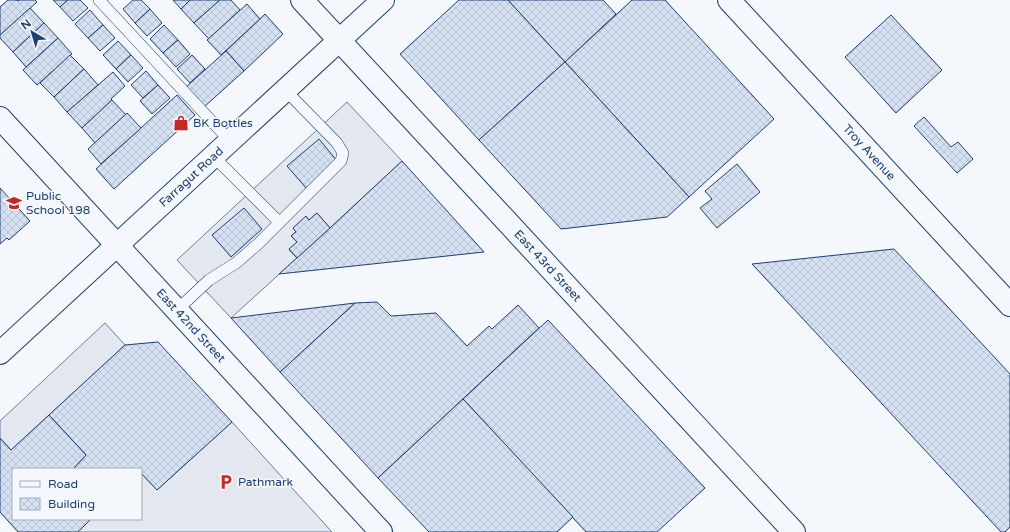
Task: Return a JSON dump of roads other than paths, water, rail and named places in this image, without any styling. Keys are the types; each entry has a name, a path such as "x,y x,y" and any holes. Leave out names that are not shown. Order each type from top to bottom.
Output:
{"street":[{"name":"East 43rd Street","path":"302,0 794,532"},
{"name":"Farragut Road","path":"0,353 383,0"},
{"name":"Troy Avenue","path":"729,0 1010,305"},
{"name":"East 42nd Street","path":"0,118 381,532"}],"lane":[{"path":"99,0 230,141"},
{"path":"177,310 209,280 236,263 259,243 342,161 343,153 337,143 285,90"},
{"path":"213,156 279,222"}],"place":[{"name":"BK Bottles","path":"181,123"},
{"name":"Public School 198","path":"14,203"},
{"name":"Pathmark","path":"226,482"}]}
